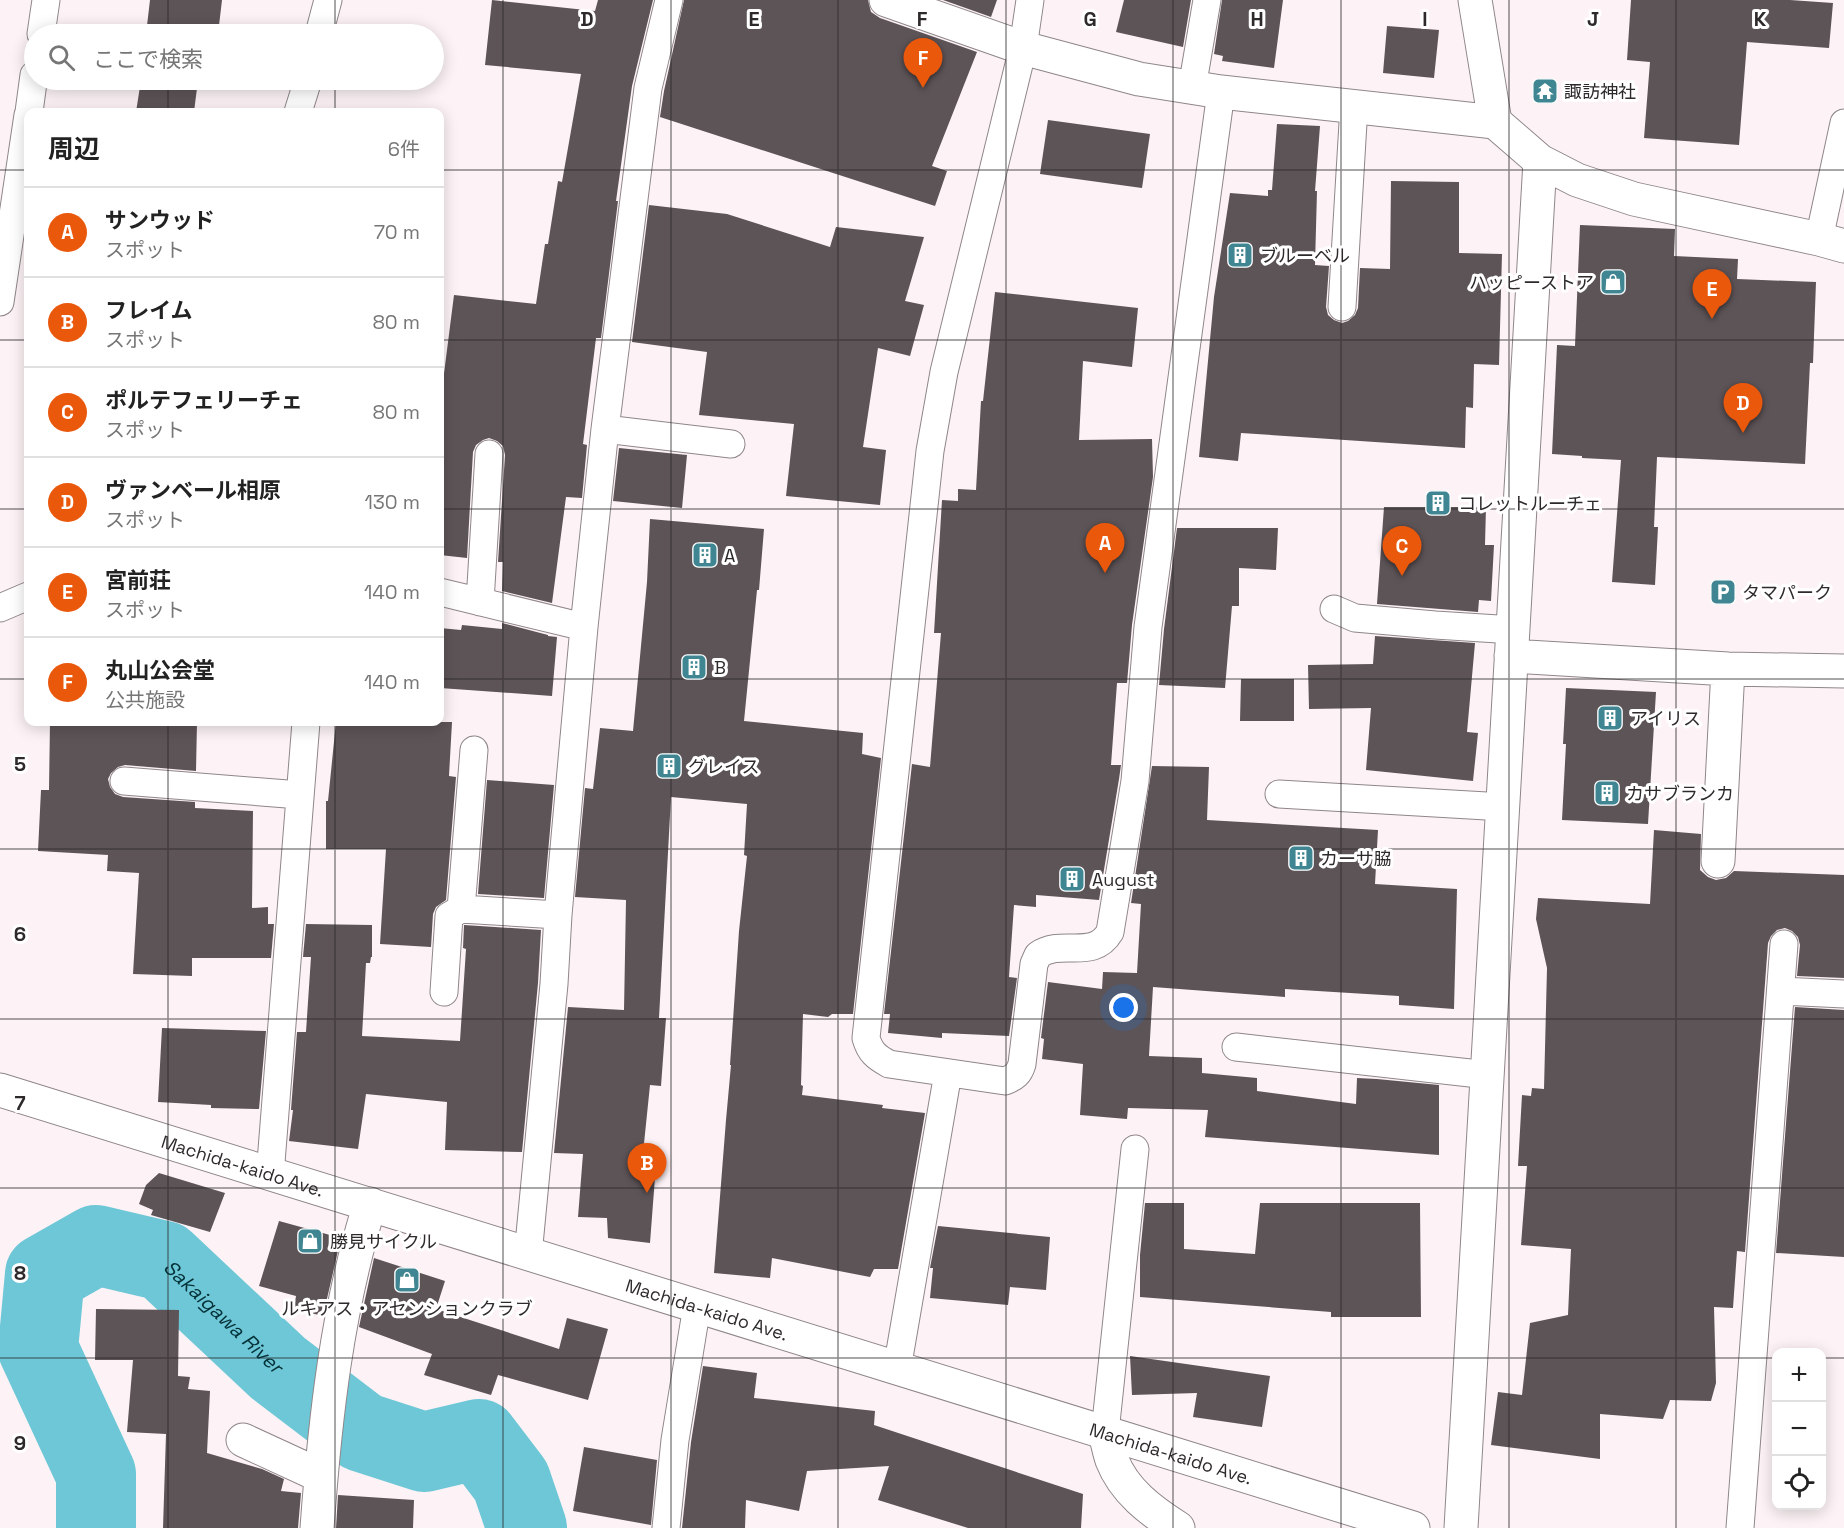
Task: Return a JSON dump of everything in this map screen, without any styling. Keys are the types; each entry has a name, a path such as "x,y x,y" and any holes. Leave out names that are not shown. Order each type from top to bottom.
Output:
{"street":[{"path":"886,0 1023,48 1139,79 1206,90 1494,123 1540,161 1577,180 1625,196 1832,243"},
{"path":"1475,0 1494,123"},
{"path":"1461,1528 1540,161"},
{"path":"1513,643 1728,669 1844,671"},
{"path":"1718,861 1728,669"},
{"name":"Machida-kaido Ave.","path":"0,1090 1413,1528"},
{"path":"317,1528 334,1357 353,1263 370,1204"},
{"path":"1104,1432 1113,1462 1132,1492 1143,1503 1178,1528"},
{"path":"243,1440 322,1467"}],"lane":[{"path":"42,24 46,0"},
{"path":"322,24 328,0"},
{"path":"528,1255 554,984 584,627 605,429 648,88 669,0"},
{"path":"1030,0 1023,48 944,372 930,451 866,1038 877,1058 889,1064 1005,1081 1014,1078 1020,1072 1034,964 1038,956 1054,947 1089,948 1106,939 1110,932 1135,782 1148,627 1206,90 1207,0"},
{"path":"30,108 32,90"},
{"path":"299,108 305,90"},
{"path":"1342,307 1354,106"},
{"path":"1832,243 1844,123"},
{"path":"0,302 24,146"},
{"path":"605,429 731,444"},
{"path":"480,602 489,454"},
{"path":"444,593 584,627"},
{"path":"0,608 24,598"},
{"path":"1334,609 1355,618 1435,625 1513,643"},
{"path":"270,1175 306,726"},
{"path":"461,909 474,750"},
{"path":"124,782 300,795"},
{"path":"1279,794 1504,807"},
{"path":"444,992 449,916 461,909 558,915"},
{"path":"1740,1528 1784,944"},
{"path":"1780,991 1844,994"},
{"path":"1236,1047 1488,1075"},
{"path":"897,1369 948,1073"},
{"path":"1104,1432 1135,1149"},
{"path":"666,1528 675,1440 697,1306"}],"building":[{"path":"150,0 222,0 219,24 147,24"},
{"path":"492,0 595,11 598,0 653,0 632,86 616,201 618,201 601,338 596,338 583,444 587,445 582,498 566,497 552,603 502,591 503,562 498,562 505,455 503,446 497,441 489,438 483,440 476,445 473,452 467,558 444,555 444,374 454,295 536,304 545,244 548,244 558,181 562,182 581,74 485,65"},
{"path":"684,0 868,0 871,12 880,18 977,52 932,166 947,171 935,206 660,117"},
{"path":"943,0 997,0 991,17"},
{"path":"1124,0 1191,0 1183,47 1116,32"},
{"path":"1222,0 1283,0 1274,68 1222,61 1223,56 1214,54"},
{"path":"1631,0 1790,0 1833,3 1829,48 1747,42 1739,145 1644,138 1650,62 1627,60"},
{"path":"1387,26 1439,30 1434,78 1383,73"},
{"path":"139,90 197,90 194,108 137,108"},
{"path":"1048,120 1150,134 1142,188 1040,174"},
{"path":"1277,124 1320,126 1315,191 1317,191 1315,265 1329,266 1326,307 1328,315 1334,320 1342,323 1355,315 1358,308 1360,268 1390,269 1391,181 1459,182 1459,253 1502,254 1499,365 1474,364 1473,408 1466,407 1465,448 1241,433 1238,461 1199,457 1214,297 1230,193 1268,196 1268,190 1272,190"},
{"path":"649,205 727,214 830,247 836,227 924,237 905,301 924,305 910,356 878,348 863,447 886,450 880,505 786,496 794,424 699,415 707,352 632,342"},
{"path":"1580,225 1675,229 1674,256 1738,259 1737,279 1816,282 1813,363 1810,363 1805,464 1657,457 1654,527 1658,527 1655,585 1612,582 1621,460 1552,454 1557,345 1575,346"},
{"path":"995,292 1138,308 1132,367 1083,361 1079,440 1152,439 1153,477 1132,625 1127,683 1117,683 1111,765 1121,765 1119,779 1099,900 1036,895 1036,907 1014,905 1009,977 1017,978 1009,1036 942,1033 942,1038 888,1033 890,1014 884,1014 912,764 930,767 941,633 934,633 942,500 958,501 958,489 976,490 981,401 983,401"},
{"path":"619,448 687,455 682,508 613,501"},
{"path":"1384,507 1486,507 1485,545 1494,545 1491,601 1479,600 1478,612 1377,604"},
{"path":"650,519 764,529 744,721 863,733 862,754 881,758 853,1014 832,1014 828,1017 803,1014 801,1085 803,1086 802,1095 883,1105 882,1108 925,1113 898,1269 874,1269 870,1277 772,1258 770,1278 714,1273 739,931 747,856 744,855 747,804 671,797 659,1018 666,1018 661,1086 650,1085 642,1163 656,1164 650,1243 608,1238 607,1218 578,1217 583,1154 554,1153 568,1007 624,1010 626,900 575,897 585,788 593,789 600,728 633,731 647,582"},
{"path":"1177,528 1278,528 1276,570 1239,568 1239,606 1232,606 1225,688 1159,685"},
{"path":"502,623 557,637 552,696 444,688 444,628 461,630 462,625 502,629"},
{"path":"1375,636 1475,643 1467,732 1478,733 1473,781 1366,770 1371,708 1309,709 1308,665 1373,664"},
{"path":"1241,679 1294,679 1294,721 1240,721"},
{"path":"1566,688 1656,692 1648,824 1562,820"},
{"path":"444,722 452,722 449,776 456,777 446,900 436,907 433,914 431,947 380,944 386,849 326,849 326,801 328,801 336,726 444,726"},
{"path":"50,726 197,726 196,771 125,765 111,773 108,779 110,787 115,794 123,797 195,802 195,808 253,811 252,908 268,907 268,924 274,924 271,958 192,958 192,976 133,974 139,873 107,871 108,855 38,851 41,790 49,790"},
{"path":"1152,766 1209,767 1207,820 1378,830 1375,884 1457,889 1454,1009 1399,1005 1399,996 1285,989 1285,997 1153,987 1149,1056 1202,1058 1202,1073 1257,1078 1257,1091 1356,1104 1357,1078 1439,1085 1439,1155 1205,1137 1208,1110 1128,1108 1127,1119 1080,1115 1083,1064 1042,1059 1044,1039 1041,1038 1048,982 1102,989 1103,972 1137,973 1141,904 1131,903"},
{"path":"487,780 554,785 544,898 478,894"},
{"path":"1654,830 1701,834 1700,870 1716,880 1726,878 1734,871 1844,875 1844,978 1797,976 1800,945 1798,937 1785,928 1777,930 1771,936 1768,943 1745,1252 1737,1251 1733,1308 1714,1307 1716,1383 1711,1401 1670,1400 1663,1419 1600,1414 1600,1459 1491,1445 1498,1392 1522,1395 1530,1323 1568,1315 1571,1249 1521,1245 1527,1166 1518,1166 1522,1095 1531,1096 1532,1088 1544,1089 1547,968 1536,919 1538,898 1650,904"},
{"path":"306,924 372,925 372,957 370,963 366,963 362,1036 460,1041 466,949 463,948 464,925 541,930 522,1152 445,1150 447,1102 366,1094 358,1149 289,1141 297,1032 306,1032 311,957 303,957"},
{"path":"1795,1007 1844,1010 1844,1257 1776,1253"},
{"path":"162,1028 266,1031 259,1109 211,1108 211,1105 158,1102"},
{"path":"159,1173 225,1193 210,1232 151,1215 153,1210 139,1204 146,1185"},
{"path":"1145,1203 1184,1203 1184,1249 1255,1254 1260,1203 1420,1203 1421,1317 1331,1317 1331,1312 1140,1297 1140,1255"},
{"path":"279,1221 341,1238 323,1316 294,1309 296,1296 259,1286"},
{"path":"938,1226 1050,1237 1046,1290 1010,1287 1008,1305 930,1298 933,1268 930,1268"},
{"path":"374,1258 445,1281 436,1309 559,1349 567,1318 608,1329 588,1400 498,1375 491,1395 424,1375 432,1354 359,1327"},
{"path":"96,1309 179,1310 178,1376 190,1377 188,1389 210,1391 207,1453 262,1469 284,1479 281,1491 301,1493 298,1528 163,1528 166,1434 127,1432 133,1360 95,1360"},
{"path":"1130,1356 1270,1376 1262,1427 1193,1417 1197,1393 1132,1395"},
{"path":"703,1366 757,1373 754,1398 875,1411 874,1425 1083,1494 1081,1528 968,1528 878,1500 889,1466 807,1471 799,1511 746,1500 745,1528 682,1528 691,1442"},
{"path":"584,1447 657,1460 651,1525 573,1511"},
{"path":"338,1495 414,1500 413,1528 336,1528"}],"waterway":[{"name":"Sakaigawa River","path":"96,1528 96,1474 38,1349 45,1274 96,1245 164,1261 278,1368 362,1432 424,1452 479,1439 511,1481 527,1528"}],"place":[{"name":"丸山公会堂","path":"923,88"},
{"name":"諏訪神社","path":"1545,91"},
{"name":"ブルーベル","path":"1240,255"},
{"name":"ハッピーストア","path":"1613,282"},
{"name":"宮前荘","path":"1712,319"},
{"name":"ヴァンベール相原","path":"1743,433"},
{"name":"コレットルーチェ","path":"1438,503"},
{"name":"A","path":"705,555"},
{"name":"サンウッド","path":"1105,573"},
{"name":"ポルテフェリーチェ","path":"1402,576"},
{"name":"タマパーク","path":"1723,592"},
{"name":"B","path":"694,667"},
{"name":"アイリス","path":"1610,718"},
{"name":"グレイス","path":"669,766"},
{"name":"カサブランカ","path":"1607,793"},
{"name":"カーサ脇","path":"1301,858"},
{"name":"August","path":"1072,879"},
{"name":"フレイム","path":"647,1193"},
{"name":"勝見サイクル","path":"310,1241"},
{"name":"ルキアス・アセンションクラブ","path":"407,1280"}]}
